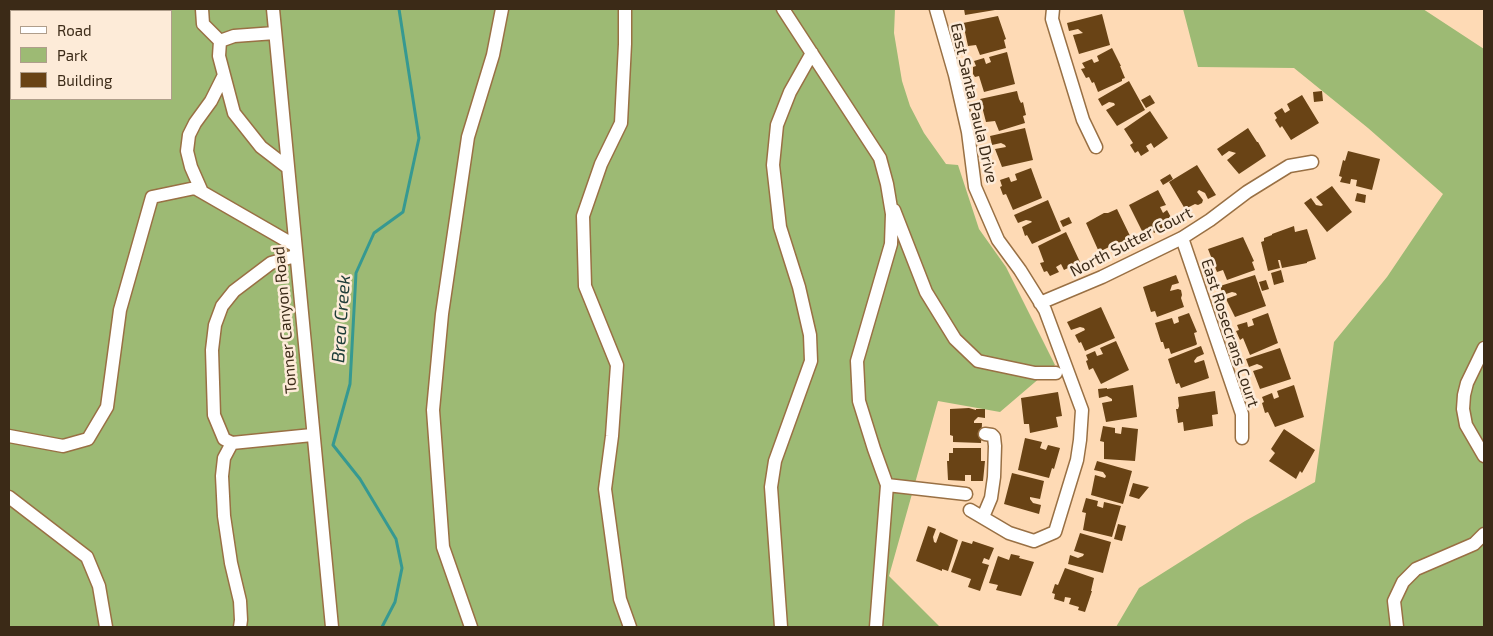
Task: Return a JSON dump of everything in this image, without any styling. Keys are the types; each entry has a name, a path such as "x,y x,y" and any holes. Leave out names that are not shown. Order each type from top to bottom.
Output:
{"street":[{"path":"202,9 203,24 220,41 219,56 234,113 262,147 288,167"},
{"name":"Tonner Canyon Road","path":"273,9 312,435 332,627"},
{"path":"471,627 444,546 433,410 442,314 468,137 493,54 502,9"},
{"path":"625,9 621,123 601,164 583,216 585,286 617,365 612,436 605,490 620,599 630,627"},
{"path":"783,9 880,158 890,199 892,214 891,244 857,361 859,401 887,485 876,627"},
{"name":"East Santa Paula Drive","path":"936,9 955,75 968,132 975,187 998,240 1020,270 1045,310 1082,410 1077,460 1055,532 1034,540 1009,533 970,510"},
{"path":"1053,9 1052,19 1083,120 1096,147"},
{"path":"220,41 234,36 275,33"},
{"path":"782,627 771,487 775,462 811,361 810,335 780,228 773,165 777,125 790,92 812,54"},
{"path":"202,192 187,151 189,135 211,101 224,75"},
{"name":"North Sutter Court","path":"1040,303 1102,277 1182,238 1247,192 1289,166 1312,162"},
{"path":"9,436 62,446 88,439 107,406 120,310 152,197 195,188 295,251"},
{"path":"890,199 926,292 955,339 978,361 1035,373 1056,373"},
{"name":"East Rosecrans Court","path":"1182,238 1242,414 1242,438"},
{"path":"295,251 271,263 234,291 222,306 215,325 212,350 214,415 224,439 232,443 312,435"},
{"path":"1484,348 1467,383 1463,410 1466,425 1484,456"},
{"path":"983,518 992,491 995,446 994,437 985,434"},
{"path":"232,443 224,458 222,476 224,516 240,601 240,627"},
{"path":"887,485 966,494"},
{"path":"9,497 86,557 99,586 106,627"},
{"path":"1398,627 1394,601 1402,582 1416,569 1474,544 1484,534"}],"green space":[{"path":"9,9 895,9 894,33 902,81 910,106 924,133 946,164 958,165 979,229 1006,267 1055,365 1000,412 938,401 889,576 940,627 9,627"},
{"path":"1183,9 1423,9 1484,49 1484,627 1116,627 1139,588 1245,521 1315,482 1334,342 1387,277 1443,194 1368,128 1294,68 1198,67"}],"building":[{"path":"964,9 995,9 995,10 965,15"},
{"path":"1102,14 1110,45 1079,54 1073,35 1083,33 1078,29 1069,31 1067,23"},
{"path":"998,16 1006,39 1004,40 1006,48 980,55 976,45 968,46 963,23"},
{"path":"1112,48 1125,78 1098,92 1094,82 1092,83 1089,77 1086,78 1081,69 1085,68 1082,63 1092,59 1094,63 1099,61 1097,56"},
{"path":"1007,52 1015,84 984,92 979,76 975,77 973,74 973,67 976,66 974,61 984,58 986,64 991,62 989,57"},
{"path":"1129,81 1145,110 1117,126 1106,110 1115,105 1114,103 1109,102 1102,106 1098,99"},
{"path":"1017,91 1021,103 1023,102 1026,115 1023,116 1025,123 999,131 995,121 986,122 980,99"},
{"path":"1322,91 1323,101 1314,102 1313,92"},
{"path":"1150,95 1155,103 1146,108 1141,100"},
{"path":"1302,95 1319,123 1291,140 1282,126 1280,128 1275,120 1277,118 1274,113 1282,108 1285,113 1290,110 1287,104"},
{"path":"1150,111 1168,138 1154,148 1151,143 1146,146 1149,151 1141,156 1138,151 1135,153 1130,145 1133,143 1124,129"},
{"path":"1025,128 1033,160 1002,167 995,149 1006,147 1001,143 992,145 990,136"},
{"path":"1248,128 1266,156 1239,174 1227,160 1236,153 1229,151 1222,156 1217,149"},
{"path":"1348,151 1380,159 1372,190 1356,186 1357,180 1351,179 1350,184 1340,182 1342,177 1339,176 1343,160 1345,161"},
{"path":"1197,165 1216,195 1208,199 1205,193 1199,190 1197,192 1203,200 1202,203 1185,209 1169,182"},
{"path":"1031,168 1042,198 1013,210 1006,194 1003,195 1000,180 1009,177 1011,182 1017,180 1015,174"},
{"path":"1170,174 1173,179 1163,185 1160,180"},
{"path":"1332,186 1352,212 1327,232 1304,203 1311,198 1316,205 1323,205 1316,197"},
{"path":"1158,190 1166,205 1160,207 1163,213 1167,210 1173,221 1154,233 1152,229 1143,233 1129,205"},
{"path":"1357,193 1366,195 1365,203 1355,201"},
{"path":"1048,200 1061,231 1032,244 1027,235 1025,236 1022,227 1032,222 1026,220 1018,223 1014,215"},
{"path":"1117,209 1133,242 1112,253 1109,247 1099,252 1086,223 1104,213"},
{"path":"1069,217 1072,223 1063,227 1060,221"},
{"path":"1294,226 1295,232 1307,229 1316,259 1307,263 1282,268 1280,260 1278,260 1280,268 1268,271 1261,242 1272,234"},
{"path":"1066,232 1080,262 1064,270 1061,264 1056,267 1059,272 1050,276 1047,271 1044,272 1040,263 1044,262 1038,246"},
{"path":"1243,237 1254,261 1252,262 1255,270 1227,280 1223,270 1217,272 1208,249"},
{"path":"1281,270 1284,282 1274,285 1271,273"},
{"path":"1176,275 1179,283 1172,285 1170,291 1181,290 1184,307 1157,317 1155,311 1151,312 1143,287"},
{"path":"1255,275 1266,306 1235,317 1226,299 1237,295 1232,292 1223,295 1220,286"},
{"path":"1266,280 1269,289 1262,291 1259,282"},
{"path":"1101,307 1115,338 1085,351 1075,335 1085,330 1084,328 1080,327 1071,330 1067,322"},
{"path":"1189,313 1197,332 1194,333 1197,344 1171,354 1169,348 1165,349 1163,342 1161,342 1155,323 1172,318 1174,324 1179,322 1178,317"},
{"path":"1268,313 1278,343 1250,355 1243,338 1240,340 1236,331 1239,330 1237,325 1247,322 1248,327 1254,325 1252,319"},
{"path":"1116,341 1129,370 1101,384 1093,368 1089,370 1086,355 1095,351 1097,356 1103,354 1100,348"},
{"path":"1201,346 1204,354 1197,357 1194,361 1195,363 1204,360 1209,378 1181,388 1179,383 1176,384 1168,359"},
{"path":"1280,348 1291,379 1260,389 1253,371 1263,368 1257,364 1249,367 1246,359"},
{"path":"1133,385 1137,417 1106,422 1102,403 1112,401 1112,399 1107,396 1099,398 1098,389"},
{"path":"1294,385 1304,417 1275,427 1268,412 1265,413 1262,397 1272,393 1274,399 1279,397 1277,391"},
{"path":"1215,391 1218,414 1212,415 1213,426 1184,431 1183,422 1178,423 1176,409 1179,406 1178,397"},
{"path":"1058,392 1062,416 1056,417 1058,427 1030,433 1029,424 1024,424 1021,398"},
{"path":"969,408 976,410 985,409 985,418 978,417 974,421 974,423 982,423 981,443 953,442 953,436 950,435 950,409"},
{"path":"1103,426 1115,428 1115,433 1121,434 1122,427 1138,429 1135,461 1104,459 1104,442 1100,441"},
{"path":"1284,429 1315,450 1302,473 1300,471 1296,479 1269,461 1275,453 1271,449"},
{"path":"1025,438 1042,442 1040,448 1046,450 1048,445 1060,448 1054,469 1052,468 1049,478 1018,470"},
{"path":"953,448 981,448 981,461 985,461 983,481 971,481 971,475 965,475 965,481 948,480 947,461 949,461 949,453 953,453"},
{"path":"1097,461 1132,471 1123,504 1091,495 1095,475 1105,478 1106,476 1103,472 1094,470"},
{"path":"1012,473 1044,481 1040,499 1030,497 1033,503 1041,505 1039,514 1004,504"},
{"path":"1133,483 1149,487 1139,499 1129,496"},
{"path":"1086,498 1098,501 1097,506 1103,508 1104,502 1121,506 1112,537 1083,530 1086,513 1082,512"},
{"path":"1118,524 1126,526 1122,541 1114,539"},
{"path":"928,526 936,529 933,537 936,543 940,532 958,540 948,571 942,569 942,571 916,561"},
{"path":"1080,533 1111,542 1103,573 1068,564 1070,555 1078,558 1084,554 1074,551"},
{"path":"962,541 972,544 973,541 994,548 989,560 984,558 982,563 989,565 980,591 968,587 971,579 951,572"},
{"path":"1011,554 1034,562 1021,596 996,590 998,585 989,583 998,556 1009,560"},
{"path":"1065,568 1094,578 1085,612 1078,610 1079,607 1069,604 1071,598 1065,597 1064,602 1054,599 1055,594 1052,593 1055,584 1058,585"}],"waterway":[{"name":"Brea Creek","path":"382,627 395,602 402,568 396,539 360,479 333,445 350,384 356,273 374,233 403,212 419,138 399,9"}]}
